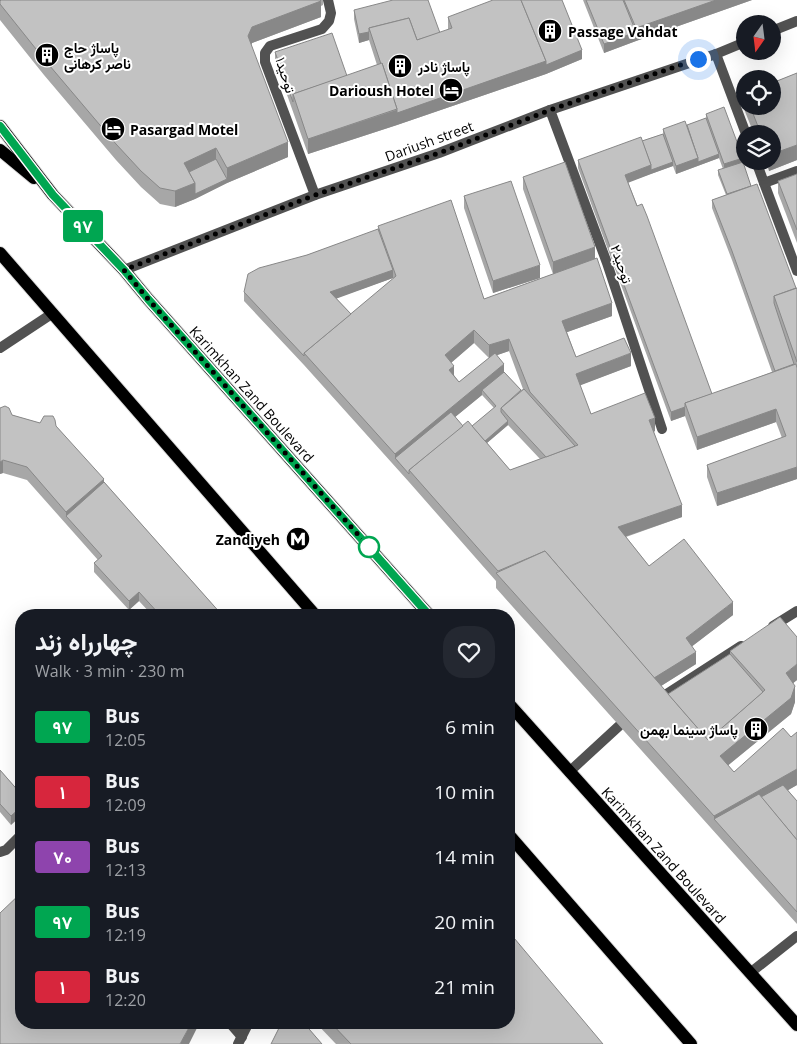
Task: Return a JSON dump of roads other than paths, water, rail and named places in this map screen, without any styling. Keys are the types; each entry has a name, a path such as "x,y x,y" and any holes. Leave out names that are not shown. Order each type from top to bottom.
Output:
{"main road":[{"name":"Karimkhan Zand Boulevard","path":"0,126 53,195 124,270 424,609"},
{"name":"Karimkhan Zand Boulevard","path":"0,150 53,195"},
{"path":"0,253 310,609"},
{"name":"Karimkhan Zand Boulevard","path":"515,711 797,1026"},
{"path":"515,842 691,1044"}],"street":[{"name":"توحید۱","path":"315,195 264,62 265,53 270,46 322,29 329,21 331,13 328,0"},
{"path":"781,27 797,21"},
{"name":"Dariush street","path":"124,270 315,195 439,153 550,110 736,46"},
{"path":"716,54 743,125"},
{"name":"توحید۲","path":"550,110 607,263 662,430"},
{"path":"759,170 797,271"},
{"path":"764,183 797,171"},
{"path":"0,348 53,313"},
{"path":"765,631 797,611"},
{"path":"660,699 748,642"},
{"path":"569,772 619,726"},
{"path":"0,852 6,850 15,841"},
{"path":"750,972 797,936"},
{"path":"233,1029 240,1040"}],"place":[{"name":"Passage Vahdat","path":"550,31"},
{"name":"پاساژ حاج ناصر کرهانی","path":"47,55"},
{"name":"پاساژ نادر","path":"400,66"},
{"name":"Darioush Hotel","path":"451,90"},
{"name":"Pasargad Motel","path":"113,129"},
{"name":"Zandiyeh","path":"298,539"},
{"name":"پاساژ سینما بهمن","path":"756,729"}]}
